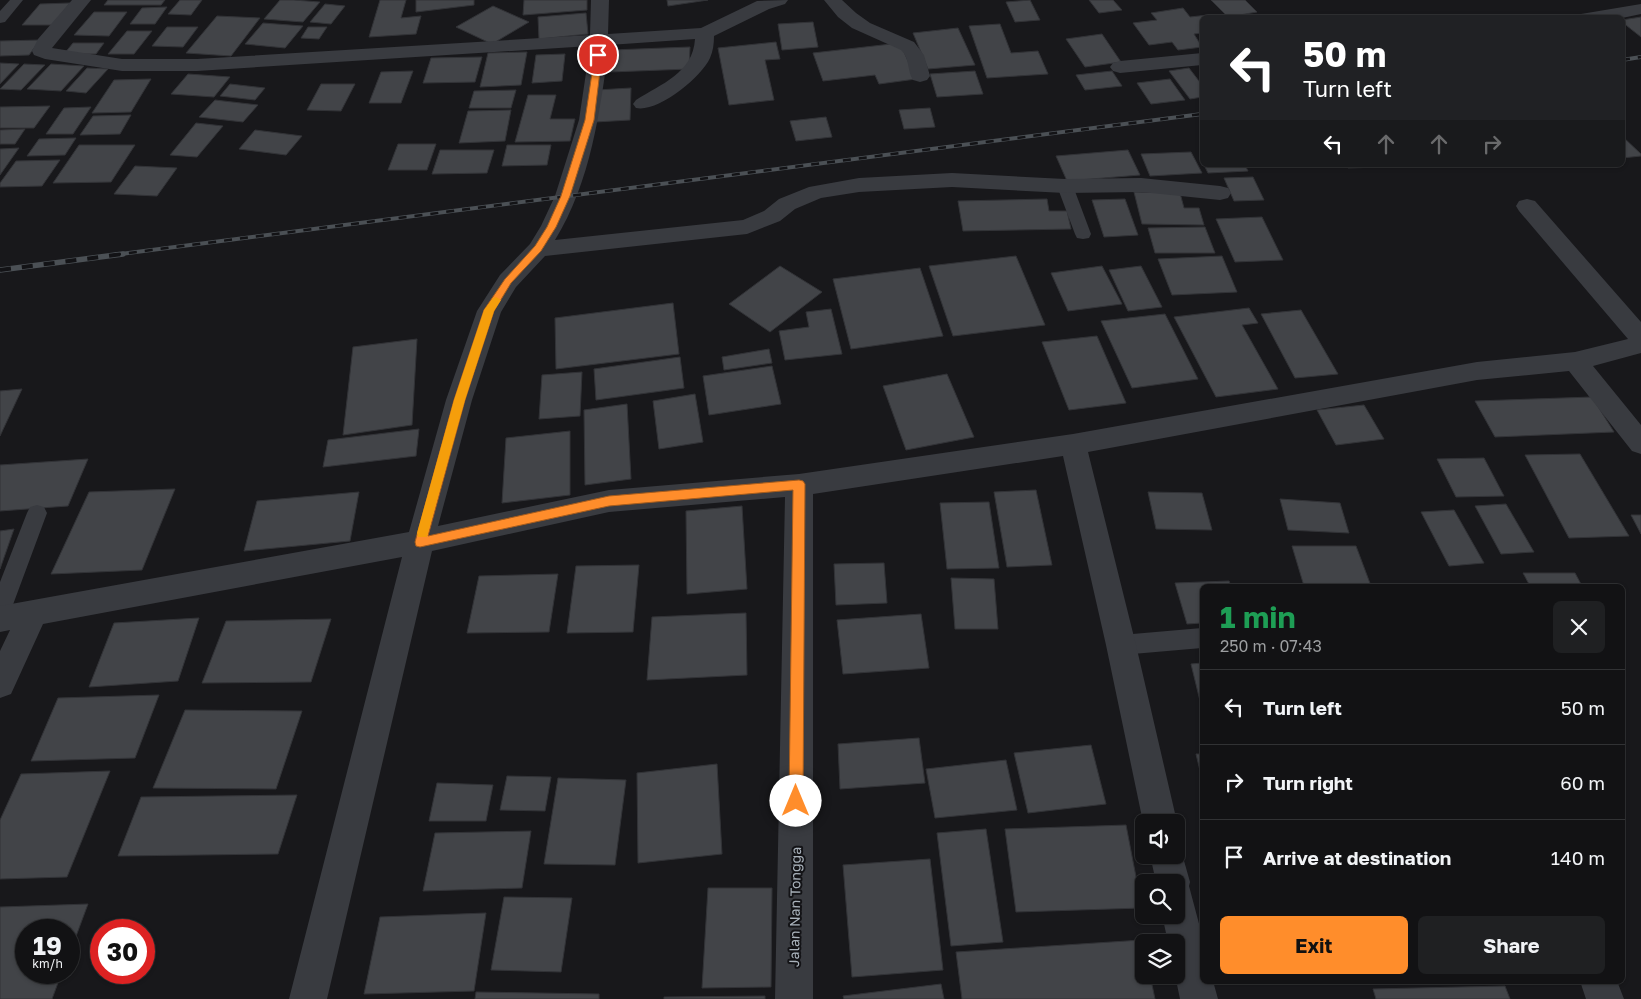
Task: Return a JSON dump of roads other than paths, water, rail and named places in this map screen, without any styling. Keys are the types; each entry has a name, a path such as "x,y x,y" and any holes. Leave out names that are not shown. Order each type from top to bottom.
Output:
{"street":[{"path":"82,0 45,43 41,51 122,65 187,65 705,32 762,5 779,0"},
{"path":"308,999 420,542 459,400 489,310 508,281 538,249 558,216 587,128 600,39 598,29 600,0"},
{"path":"833,0 842,12 853,20 868,29 906,45 913,51 920,76"},
{"path":"1605,15 1641,9"},
{"path":"643,104 678,84 696,67 704,52 705,32"},
{"path":"1120,67 1200,59"},
{"path":"538,249 747,228 772,216 787,204 817,192 859,185 952,180 1065,186 1141,185 1220,193"},
{"path":"1527,206 1641,338"},
{"path":"0,619 420,542 609,501 799,484 1073,444 1477,370 1575,361 1641,344"},
{"path":"1575,361 1641,444"},
{"path":"1073,444 1121,645 1158,814"},
{"name":"Jalan Nan Tongga","path":"794,999 799,484"},
{"path":"0,684 33,613"},
{"path":"1182,924 1198,999"},
{"path":"1599,984 1605,999"}],"lane":[{"path":"0,19 17,0"},
{"path":"1065,186 1083,234"},
{"path":"0,610 37,513"},
{"path":"1121,645 1200,638"}],"railway":[{"path":"1625,60 1641,57"},
{"path":"113,255 1200,114"},
{"path":"0,270 123,254"}]}
